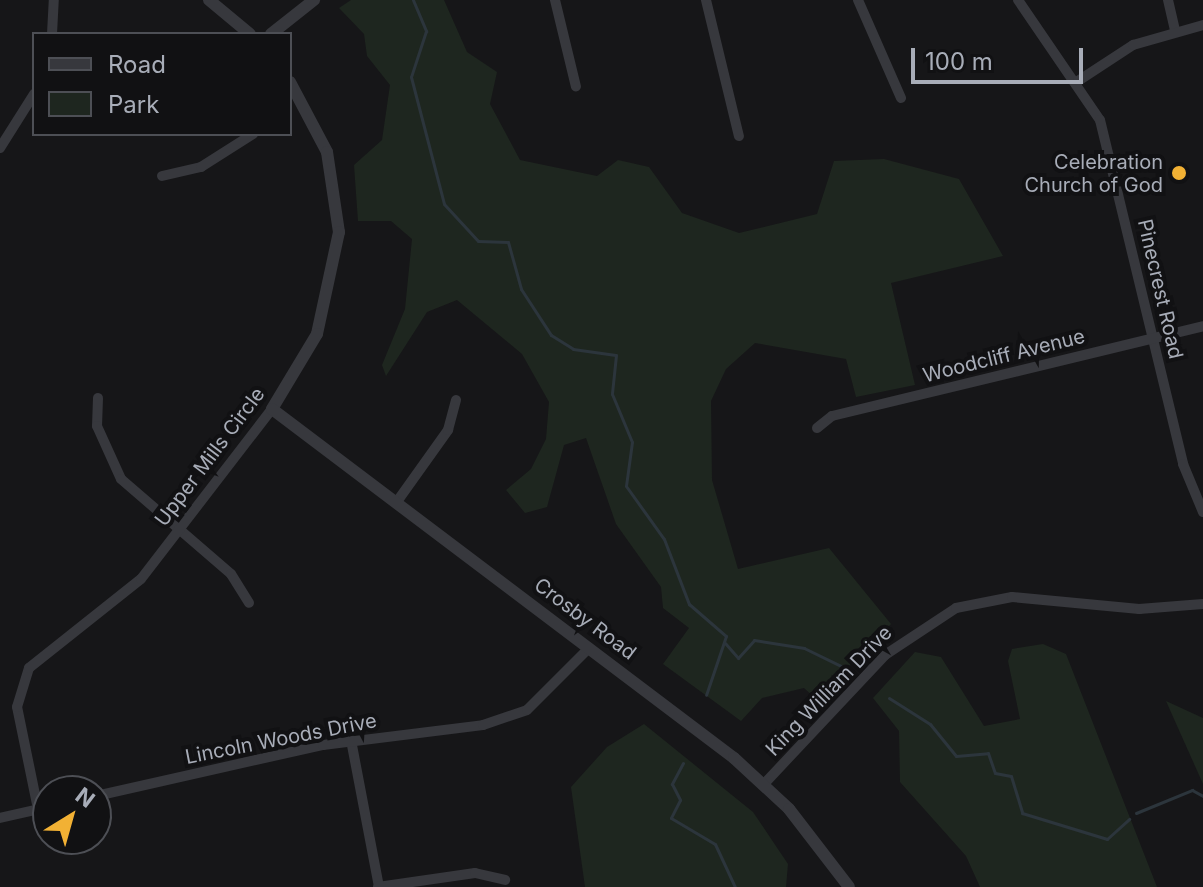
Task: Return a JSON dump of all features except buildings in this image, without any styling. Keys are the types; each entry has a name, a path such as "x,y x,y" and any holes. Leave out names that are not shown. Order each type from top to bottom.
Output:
{"street":[{"path":"52,32 54,0"},
{"path":"209,0 248,32"},
{"path":"274,32 314,0"},
{"path":"555,0 576,87"},
{"path":"706,0 739,136"},
{"path":"858,0 901,98"},
{"name":"Pinecrest Road","path":"1018,0 1078,81 1106,140 1183,464 1203,512"},
{"path":"1168,0 1175,31"},
{"path":"1078,81 1133,45 1203,25"},
{"name":"Upper Mills Circle","path":"35,775 17,707 29,668 123,597 178,533 272,409 317,334 337,255 334,183 303,101 292,85"},
{"path":"0,148 32,97"},
{"path":"292,109 303,101"},
{"path":"162,176 201,167 250,136"},
{"name":"Woodcliff Avenue","path":"817,428 832,416 1203,326"},
{"path":"98,398 97,426 121,479 178,533 231,574 249,603"},
{"path":"396,503 448,430 456,400"},
{"name":"Crosby Road","path":"272,409 764,784 849,887"},
{"name":"King William Drive","path":"764,784 885,655 956,608 1012,597 1139,609 1203,604"},
{"name":"Lincoln Woods Drive","path":"112,792 351,740 463,729 516,714 545,696 589,648"},
{"path":"351,740 379,887 475,873 505,880"},
{"path":"0,818 32,811"}],"green space":[{"path":"351,0 444,0 467,52 497,72 490,104 520,160 597,176 618,160 649,167 682,213 739,233 817,214 834,161 884,159 959,179 1003,256 891,283 915,385 856,397 846,359 755,343 726,369 711,401 712,480 738,569 829,548 891,624 816,699 804,688 762,698 741,721 663,664 689,628 663,608 661,587 616,524 586,438 564,445 547,507 525,513 506,490 531,469 546,439 549,402 522,354 457,300 427,312 386,376 382,365 405,309 412,239 391,221 358,221 354,165 382,140 390,85 367,56 364,34 339,8"},
{"path":"1043,644 1066,654 1157,887 980,887 966,856 900,782 899,731 873,698 915,652 941,657 984,726 1020,719 1008,661 1012,649"},
{"path":"1166,701 1203,718 1203,784"},
{"path":"644,724 753,812 788,864 786,887 585,887 571,787 607,747"}],"waterway":[{"path":"413,0 426,31 411,77 444,204 478,241 508,242 521,289 551,335 573,349 616,355 612,394 632,442 626,486 664,539 689,604 726,636 706,695"},
{"path":"725,643 738,658 754,640 804,648 845,668"},
{"path":"889,698 930,724 956,756 988,753 995,773 1011,776 1022,813 1107,839 1129,819"},
{"path":"683,763 672,784 680,800 671,818 715,844 735,887"},
{"path":"1136,813 1192,790 1203,796"}],"place":[{"name":"Celebration Church of God","path":"1179,173"}]}
